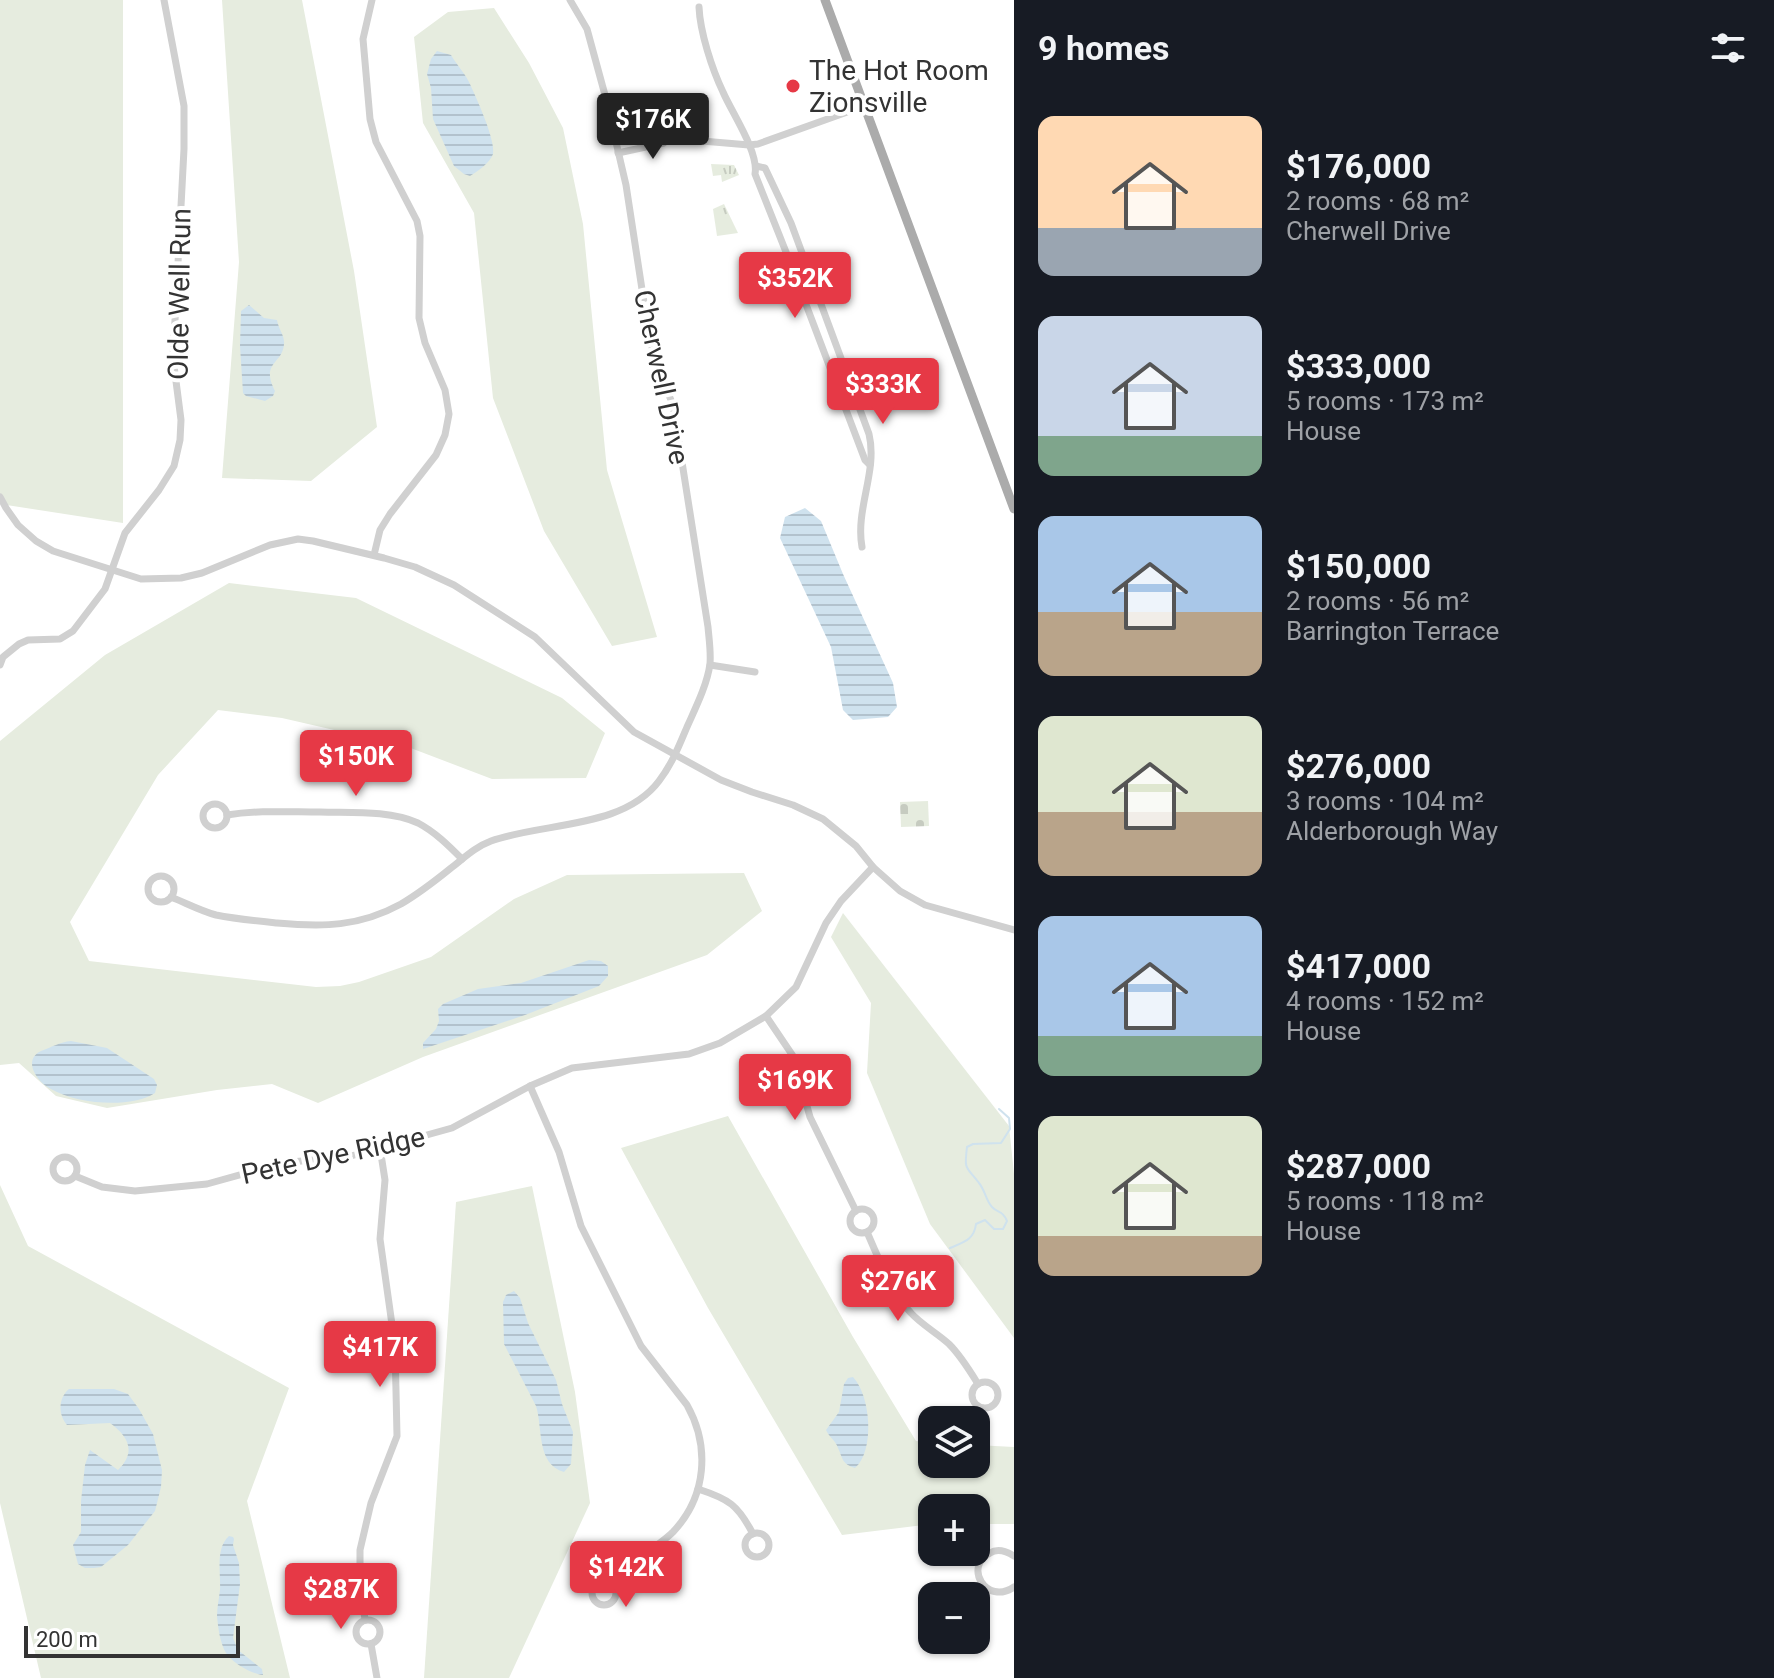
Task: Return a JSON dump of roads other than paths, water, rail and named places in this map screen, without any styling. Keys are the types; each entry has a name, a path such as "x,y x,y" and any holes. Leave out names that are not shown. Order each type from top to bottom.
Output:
{"main road":[{"path":"825,0 1014,509"}],"street":[{"name":"Olde Well Run","path":"0,665 3,657 19,644 28,640 60,639 73,631 105,589 125,533 174,466 181,420 173,358 184,106 164,0"},
{"path":"372,0 363,39 370,119 376,142 417,221 420,236 419,318 425,343 445,390 449,414 445,435 436,455 380,530 374,555"},
{"name":"Cherwell Drive","path":"171,897 214,914 252,920 300,925 346,924 369,919 402,903 477,848 490,842 625,809 649,792 675,756 702,693 710,665 708,627 673,405 656,364 649,335 626,185 587,29 570,0"},
{"path":"699,7 700,23 721,89 749,145 756,166 755,174 865,460 870,465"},
{"path":"616,141 661,135 667,138 758,144 864,106"},
{"path":"618,153 664,143 667,138"},
{"path":"756,166 765,168 791,223 872,445 860,535 862,547"},
{"path":"798,283 811,279"},
{"path":"840,395 853,390"},
{"path":"0,497 18,525 36,541 67,557 141,579 181,578 202,573 270,545 298,539 415,567 454,585 535,637 634,732 721,780 823,819 856,846 873,867 900,891 925,905 1014,930"},
{"path":"710,665 755,672"},
{"path":"227,815 278,811 404,818 432,831 462,859"},
{"name":"Pete Dye Ridge","path":"75,1176 102,1187 135,1191 207,1184 282,1163 351,1156 452,1128 530,1086 572,1068 689,1054 720,1043 766,1016 796,987 826,923 841,901 873,867"},
{"path":"766,1016 793,1056 810,1117 856,1211"},
{"path":"530,1086 559,1152 581,1226 641,1346 687,1405 701,1440 701,1479 689,1509 673,1533 610,1583"},
{"path":"365,1620 360,1550 371,1503 397,1436 395,1346 380,1239 385,1180 380,1148"},
{"path":"856,1211 867,1211 872,1216 873,1223 867,1232 859,1233 852,1228 851,1217 856,1211"},
{"path":"867,1232 904,1306 951,1346 978,1384"},
{"path":"698,1489 735,1507 744,1516 753,1534"},
{"path":"1014,1556 1006,1551 992,1551 978,1568 981,1582 991,1591 1004,1592 1014,1587"},
{"path":"365,1620 375,1622 380,1628 378,1640 371,1644 363,1643 356,1634 358,1626 365,1620"},
{"path":"371,1644 377,1678"}],"water":[{"path":"437,51 451,55 467,78 491,139 493,154 470,176 454,166 433,119 427,74"},
{"path":"249,305 264,318 277,320 284,341 283,351 270,374 275,391 265,401 243,393 241,311"},
{"path":"805,508 821,521 893,683 897,707 888,717 853,720 843,710 831,647 780,538 785,517"},
{"path":"589,960 601,961 608,966 608,976 599,986 423,1049 423,1043 436,1029 438,1009 443,1004 478,989 521,983"},
{"path":"71,1041 107,1048 154,1079 157,1085 155,1093 132,1101 103,1103 75,1098 51,1089 34,1071 35,1055"},
{"path":"514,1291 520,1298 528,1323 556,1380 573,1432 571,1464 564,1472 555,1468 545,1453 536,1406 504,1344 503,1302 506,1295"},
{"path":"853,1377 864,1397 868,1423 866,1449 855,1468 844,1461 826,1430 839,1412 844,1384"},
{"path":"69,1389 114,1389 128,1394 153,1434 162,1470 155,1511 128,1545 101,1567 85,1568 78,1564 73,1545 81,1532 85,1465 90,1450 118,1470 127,1457 128,1445 122,1433 110,1423 67,1425 60,1407"},
{"path":"229,1536 234,1539 240,1584 233,1638 238,1650 262,1669 263,1675 233,1661 221,1640 217,1616 220,1562 222,1547"}],"waterway":[{"path":"950,1248 971,1237 976,1224 985,1220 994,1229 1003,1229 1007,1221 990,1205 966,1164 967,1147 1001,1143 1010,1129 1009,1118 999,1109"}],"place":[{"name":"The Hot Room Zionsville","path":"793,86"}]}
